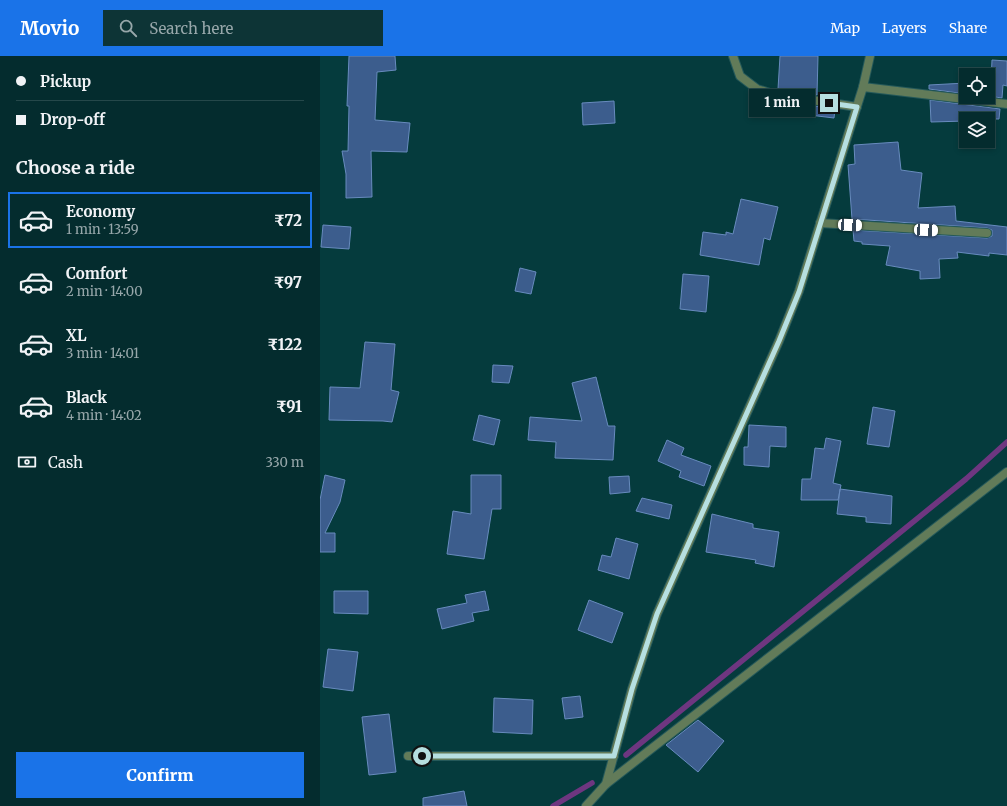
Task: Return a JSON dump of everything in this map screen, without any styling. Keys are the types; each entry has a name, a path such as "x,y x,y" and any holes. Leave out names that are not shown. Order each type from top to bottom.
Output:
{"street":[{"path":"733,56 740,76 757,89 773,94 857,107"},
{"path":"606,784 632,689 657,614 779,341 799,292 863,88 870,56"},
{"path":"863,88 1007,104"},
{"path":"820,223 987,233"},
{"path":"587,806 606,784 1007,472"},
{"path":"408,756 614,756"}],"building":[{"path":"349,56 395,56 396,70 377,72 375,120 410,123 407,152 371,151 372,197 346,198 346,174 342,151 348,151 349,106 347,106"},
{"path":"780,56 818,56 817,95 778,89"},
{"path":"992,60 1007,61 1007,86 1003,85 1002,98 995,97 995,68 992,68"},
{"path":"959,83 959,93 929,89 929,85"},
{"path":"774,100 835,109 834,118 801,114 802,107 774,104"},
{"path":"930,100 1000,109 999,119 995,119 995,112 959,112 959,121 931,122"},
{"path":"614,101 615,123 583,125 582,103"},
{"path":"898,142 901,170 922,173 918,208 955,206 956,221 1007,227 1007,255 989,253 989,256 957,252 958,258 939,259 940,278 920,279 920,271 886,265 890,246 862,244 862,242 854,241 853,230 987,238 992,236 992,230 987,228 852,219 848,165 855,164 854,145"},
{"path":"741,199 778,207 770,240 764,238 759,265 700,255 703,232 726,235 726,232 733,234"},
{"path":"323,225 351,227 349,249 321,247"},
{"path":"520,268 536,272 531,294 515,291"},
{"path":"683,274 709,276 706,312 680,309"},
{"path":"365,342 395,344 391,390 399,392 392,422 329,420 330,387 360,388"},
{"path":"493,365 513,366 509,383 492,382"},
{"path":"596,377 608,426 615,426 613,460 555,458 556,442 528,440 530,417 582,421 572,383"},
{"path":"873,407 895,411 889,447 867,444"},
{"path":"479,415 500,420 494,445 473,440"},
{"path":"749,425 786,427 786,447 770,446 769,467 744,465 744,447 748,447"},
{"path":"826,438 841,441 833,483 841,485 838,500 801,500 802,479 811,479 815,448 824,449"},
{"path":"667,440 684,448 681,455 711,466 704,486 679,477 681,471 658,461"},
{"path":"325,475 345,480 340,502 325,533 335,533 335,552 320,552 320,500"},
{"path":"471,475 501,475 501,509 492,509 484,559 447,554 453,511 471,514"},
{"path":"629,476 630,492 610,494 609,477"},
{"path":"840,489 892,496 891,524 866,522 866,517 837,514"},
{"path":"642,498 672,505 669,519 636,511"},
{"path":"712,514 753,524 753,528 779,532 774,567 755,563 756,560 706,552"},
{"path":"616,538 638,544 629,579 598,570 602,555 611,557"},
{"path":"334,591 368,591 368,614 334,613"},
{"path":"485,591 489,610 472,613 474,621 442,629 437,609 467,603 465,595"},
{"path":"589,600 623,613 612,643 578,630"},
{"path":"328,649 358,652 353,691 323,687"},
{"path":"580,696 583,717 565,719 562,698"},
{"path":"494,698 533,700 532,734 493,732"},
{"path":"389,714 396,772 369,775 362,717"},
{"path":"698,720 724,741 698,772 666,745"},
{"path":"464,791 467,806 423,806 423,798"}],"waterway":[{"path":"626,755 966,479 1007,442"},
{"path":"553,806 592,783"}],"route":[{"path":"422,756 614,756 632,689 657,614 779,341 799,292 857,107 829,103"}]}
